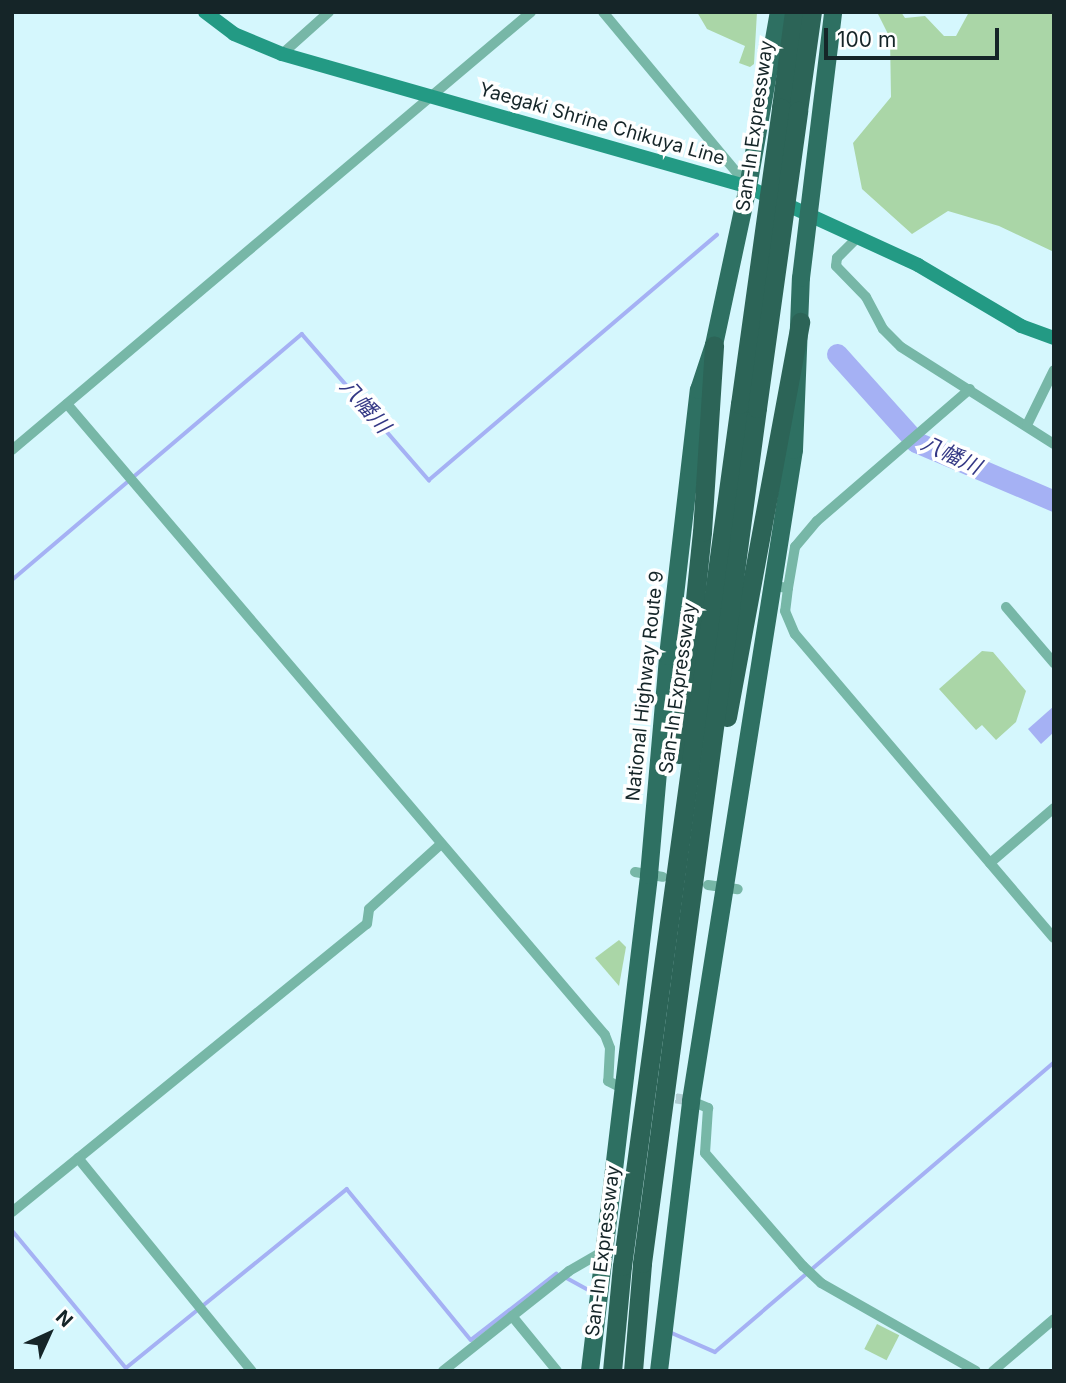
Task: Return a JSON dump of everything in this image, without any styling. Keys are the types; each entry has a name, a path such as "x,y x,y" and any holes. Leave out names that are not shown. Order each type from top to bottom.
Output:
{"highway":[{"name":"National Highway Route 9","path":"590,1371 649,875 668,656 698,390 714,345 748,187 779,12"},
{"name":"San-In Expressway","path":"790,109 794,12"},
{"name":"San-In Expressway","path":"612,1371 671,908 748,406 790,109 812,12"},
{"path":"659,1371 688,1100 724,887 781,587 794,450 800,322 833,12"},
{"path":"677,998 800,322"},
{"path":"671,908 678,765 702,532 714,345"},
{"name":"San-In Expressway","path":"633,1371 748,406"}],"main road":[{"name":"Yaegaki Shrine Chikuya Line","path":"205,12 234,34 282,54 748,187 856,239 918,265 1021,326 1054,338"}],"street":[{"path":"282,54 329,12"},
{"path":"12,450 435,96 531,12"},
{"path":"603,12 748,187"},
{"path":"856,239 836,258 836,266 866,297 883,329 901,347 1054,444"},
{"path":"1027,425 1054,369"},
{"path":"970,389 806,531 795,547 781,587 785,611 795,634 1054,938"},
{"path":"67,404 605,1035 610,1048 608,1081 624,1090"},
{"path":"1006,607 1054,663"},
{"path":"990,863 1054,808"},
{"path":"12,1212 367,924 369,909 441,844"},
{"path":"688,1100 708,1108 705,1153 803,1266 821,1283 976,1371"},
{"path":"78,1158 252,1371"},
{"path":"443,1371 569,1271 603,1251"},
{"path":"512,1316 558,1371"},
{"path":"993,1371 1054,1319"}],"green space":[{"path":"697,12 757,12 754,64 750,67 739,63 745,46 707,29"},
{"path":"877,12 901,12 905,18 925,16 944,36 956,36 969,12 1054,12 1054,252 999,226 948,211 912,234 862,189 853,143 891,97 890,38"},
{"path":"982,651 993,652 1026,691 1016,722 996,740 982,725 976,730 939,689"},
{"path":"619,940 626,947 619,986 595,958"},
{"path":"877,1324 899,1335 887,1360 864,1349"}],"water":[{"path":"1054,706 1054,732 1041,744 1028,729"}],"waterway":[{"name":"八幡川","path":"12,580 302,334 429,480 717,235"},
{"name":"八幡川","path":"837,354 916,442 1054,501"},
{"path":"672,1333 715,1352 1054,1062"},
{"path":"12,1230 126,1368 347,1189 471,1340 556,1274"},
{"path":"565,1277 587,1289"}],"tunnel":[{"path":"661,1096 685,1100"}]}
